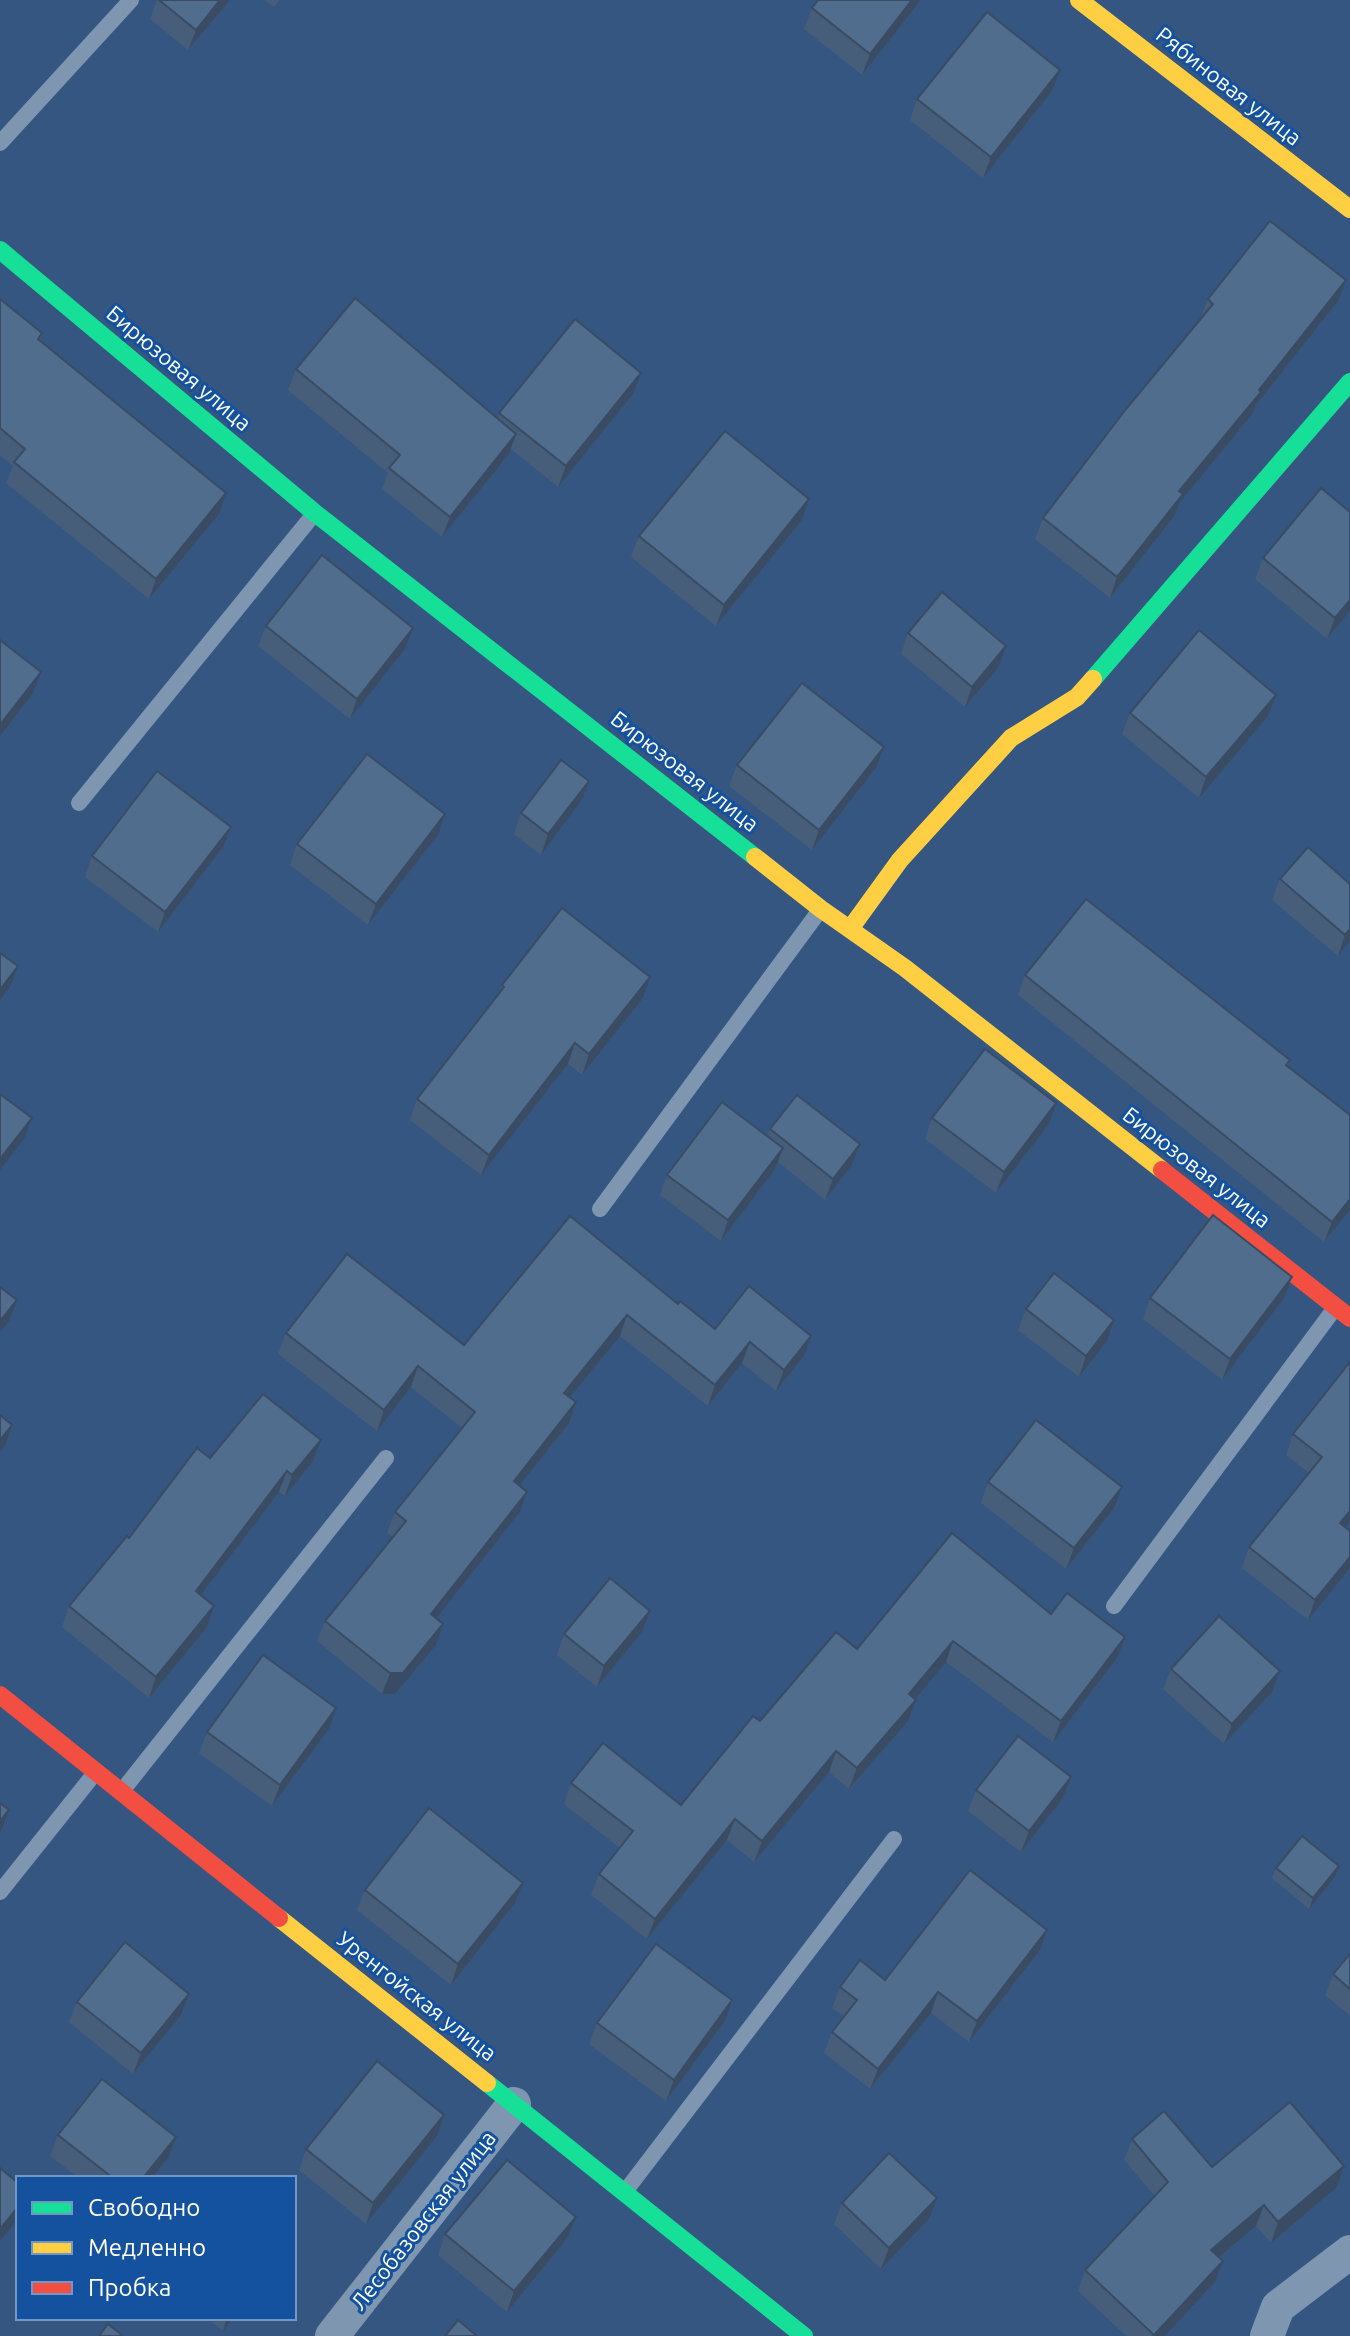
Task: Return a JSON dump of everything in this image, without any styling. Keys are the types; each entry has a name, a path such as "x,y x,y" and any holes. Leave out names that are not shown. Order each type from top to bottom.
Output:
{"street":[{"name":"Рябиновая улица","path":"1079,0 1350,209"},
{"name":"Бирюзовая улица","path":"0,250 315,513 821,909 905,968 1343,1312"},
{"path":"850,929 900,860 1011,738 1077,697 1350,382"},
{"name":"Уренгойская улица","path":"0,1695 804,2336"},
{"name":"Лесобазовская улица","path":"332,2336 514,2104"},
{"path":"1267,2336 1278,2307 1350,2252"}],"lane":[{"path":"0,143 131,0"},
{"path":"79,803 315,513"},
{"path":"600,1209 821,909"},
{"path":"1114,1606 1343,1312"},
{"path":"121,1792 386,1458"},
{"path":"0,1892 96,1772"},
{"path":"623,2194 894,1839"}],"building":[{"path":"159,0 220,0 196,30"},
{"path":"818,0 912,0 870,54 812,8"},
{"path":"987,12 1060,70 991,157 917,99"},
{"path":"1270,221 1346,280 1259,390 1261,392 1179,491 1183,494 1117,577 1043,518 1126,409 1213,304 1208,299"},
{"path":"355,298 516,434 450,517 389,468 400,455 296,369"},
{"path":"0,299 42,333 38,339 226,493 156,579 14,462 25,449 0,428"},
{"path":"575,319 641,373 566,466 499,413"},
{"path":"725,431 809,499 724,605 639,536"},
{"path":"1321,488 1350,512 1350,600 1335,618 1263,558"},
{"path":"322,555 413,628 357,699 266,626"},
{"path":"942,592 1006,646 972,687 908,633"},
{"path":"1199,630 1276,695 1206,777 1130,713"},
{"path":"0,640 41,672 0,725"},
{"path":"802,683 884,747 819,830 737,765"},
{"path":"367,754 445,814 376,904 297,844"},
{"path":"561,760 589,781 548,834 521,813"},
{"path":"157,771 231,827 165,912 92,856"},
{"path":"1308,847 1350,884 1350,929 1345,935 1280,879"},
{"path":"1086,899 1290,1060 1286,1065 1350,1115 1350,1199 1332,1222 1025,975"},
{"path":"562,908 650,977 589,1054 575,1043 489,1155 417,1099"},
{"path":"0,953 18,966 0,990"},
{"path":"985,1049 1056,1103 1004,1172 932,1118"},
{"path":"0,1094 32,1118 0,1159"},
{"path":"797,1095 860,1144 833,1179 770,1129"},
{"path":"722,1102 783,1148 728,1220 667,1175"},
{"path":"1213,1215 1292,1277 1230,1359 1150,1298"},
{"path":"570,1216 678,1304 680,1301 715,1329 749,1286 811,1336 784,1370 750,1342 715,1385 627,1315 564,1393 576,1402 514,1481 527,1492 431,1614 443,1624 403,1673 390,1673 325,1621 406,1521 395,1512 475,1412 418,1366 384,1410 286,1333 347,1254 464,1345"},
{"path":"1054,1273 1114,1320 1086,1356 1026,1309"},
{"path":"0,1287 17,1300 0,1321"},
{"path":"1350,1362 1350,1511 1340,1523 1350,1531 1350,1557 1315,1600 1249,1547 1322,1457 1293,1434"},
{"path":"263,1394 321,1440 292,1475 287,1471 196,1591 214,1606 156,1677 69,1606 127,1536 129,1538 197,1448 210,1458"},
{"path":"0,1415 12,1425 0,1440"},
{"path":"1036,1420 1122,1487 1074,1548 988,1482"},
{"path":"952,1533 1051,1614 1067,1593 1125,1637 1061,1721 953,1641 909,1694 916,1700 857,1768 836,1751 762,1841 735,1819 655,1919 599,1874 633,1831 571,1783 603,1743 681,1805 753,1716 760,1721 836,1632 857,1649"},
{"path":"610,1578 650,1611 604,1666 564,1634"},
{"path":"1219,1616 1280,1671 1232,1724 1171,1669"},
{"path":"263,1655 336,1708 280,1785 207,1732"},
{"path":"1018,1736 1071,1777 1029,1831 976,1790"},
{"path":"0,1803 9,1810 0,1821"},
{"path":"429,1808 523,1883 458,1964 365,1890"},
{"path":"1302,1836 1339,1866 1313,1898 1276,1868"},
{"path":"970,1870 1047,1930 977,2021 938,1992 878,2069 832,2032 857,2000 840,1987 860,1960 885,1980"},
{"path":"125,1942 189,1994 141,2053 77,2002"},
{"path":"656,1944 732,2000 674,2080 597,2023"},
{"path":"1350,1954 1350,1989 1333,1974"},
{"path":"377,2061 444,2115 373,2203 306,2149"},
{"path":"102,2079 176,2137 145,2176 110,2176 58,2135"},
{"path":"1290,2102 1344,2166 1278,2222 1264,2205 1211,2250 1223,2261 1154,2335 1085,2270 1168,2182 1132,2139 1164,2111 1212,2167"},
{"path":"889,2153 937,2198 889,2248 842,2203"},
{"path":"507,2160 576,2217 514,2291 445,2234"},
{"path":"0,2168 16,2181 16,2209 0,2229"},
{"path":"458,2320 477,2336 445,2336"},
{"path":"108,2324 123,2336 99,2336"}],"traffic: fast":[{"path":"0,250 315,513 755,857"},
{"path":"1093,679 1350,382"},
{"path":"487,2083 804,2336"}],"traffic: slow":[{"path":"1079,0 1350,209"},
{"path":"850,929 900,860 1011,738 1077,697 1093,679"},
{"path":"755,857 821,909 905,968 1162,1170"},
{"path":"279,1918 487,2083"}],"traffic: jam":[{"path":"1162,1170 1350,1318"},
{"path":"0,1695 279,1918"}]}
